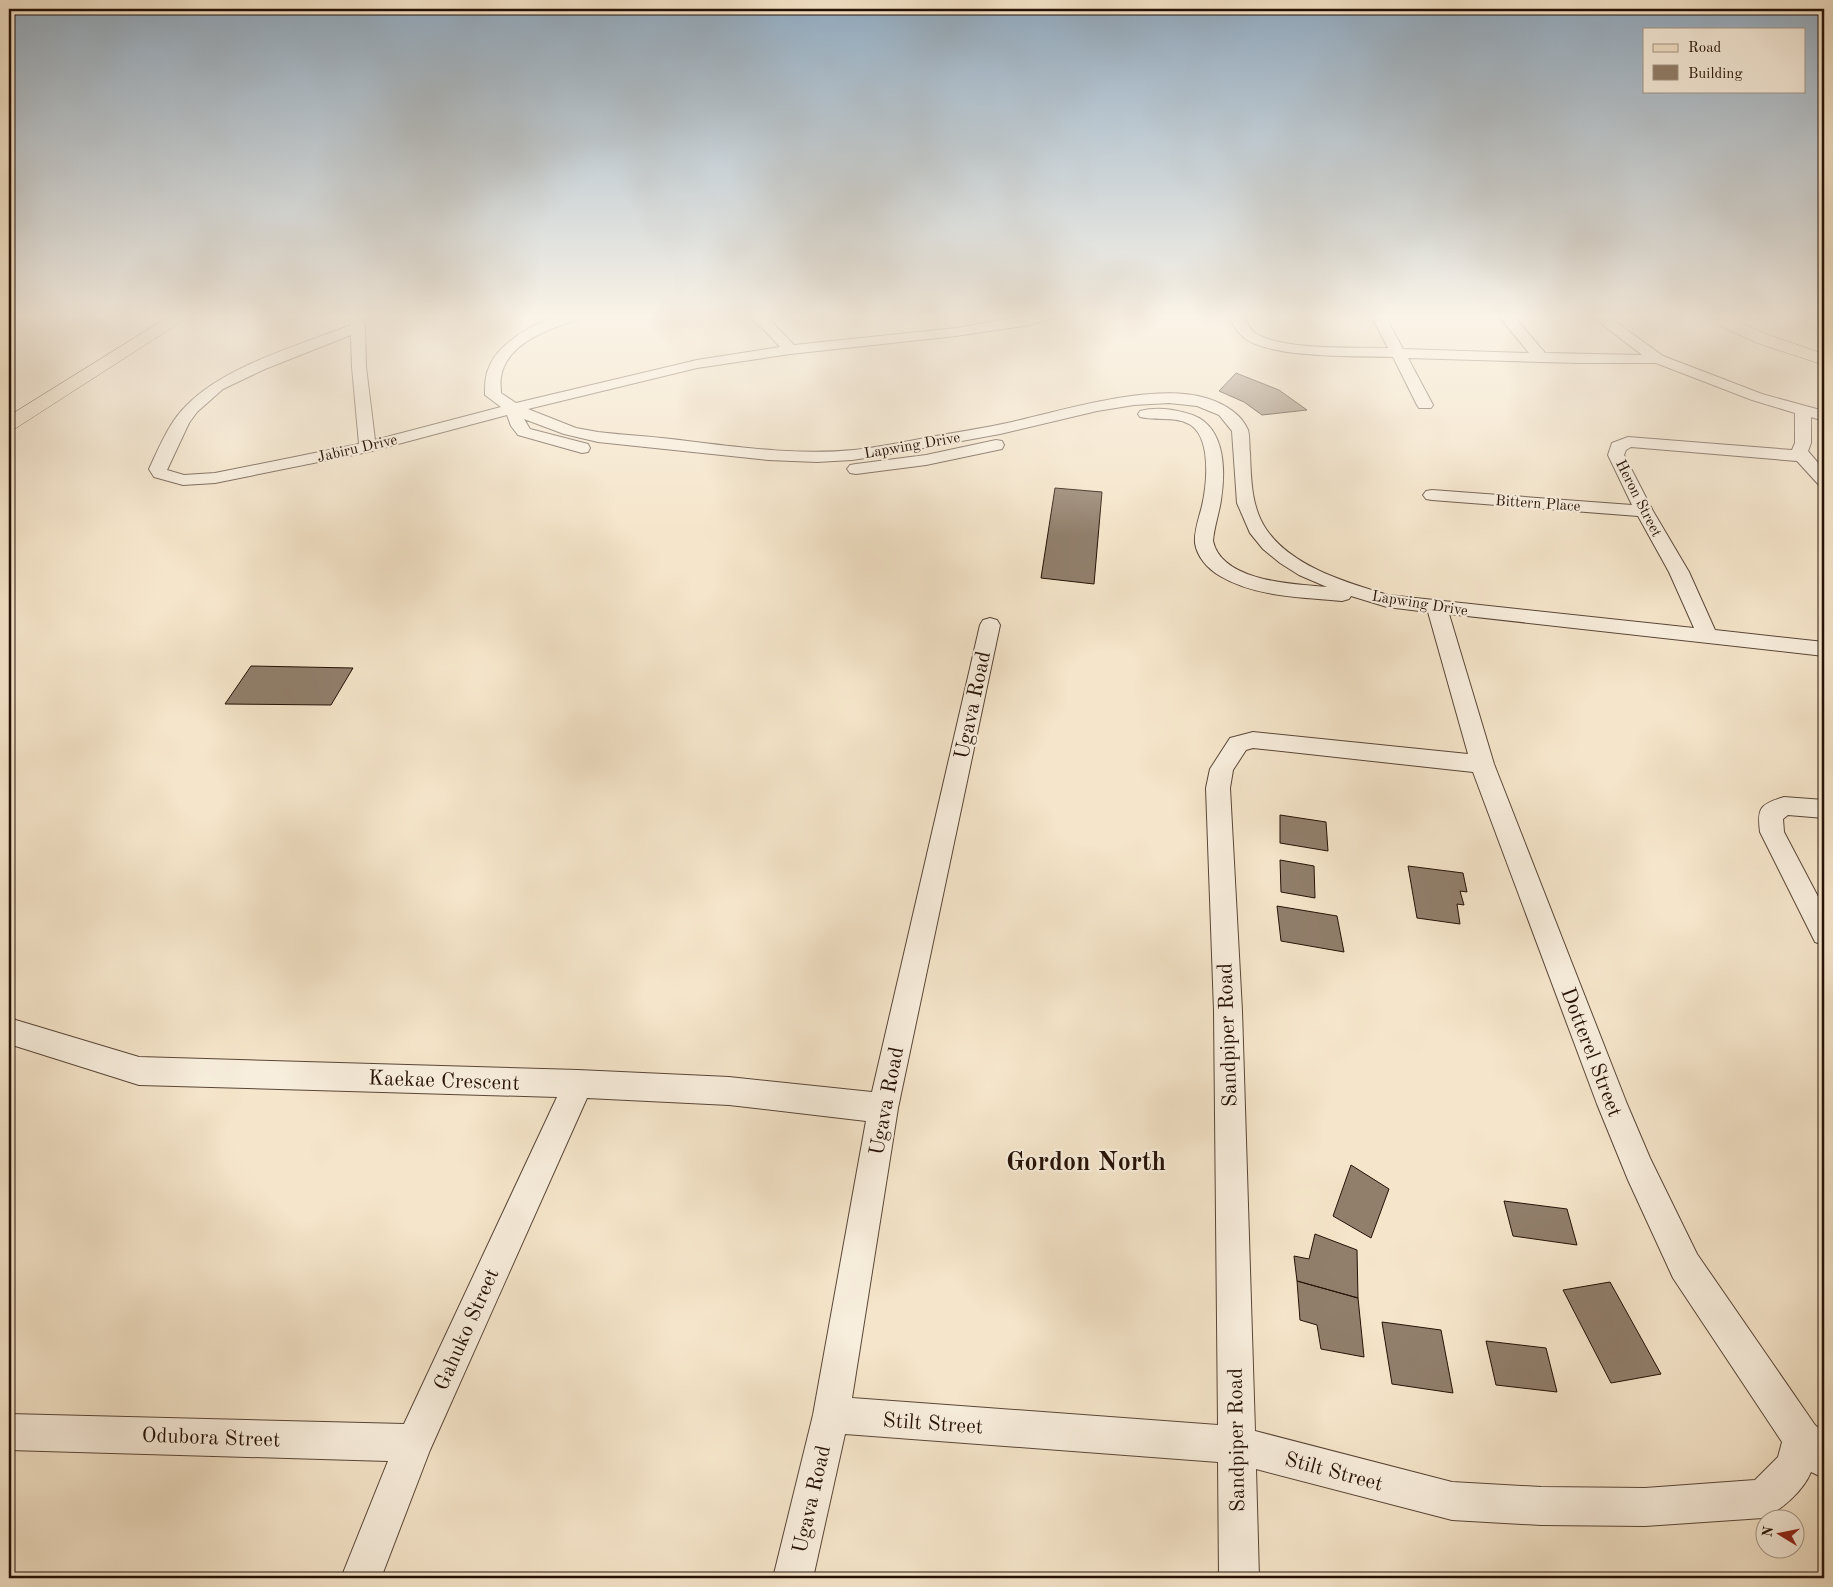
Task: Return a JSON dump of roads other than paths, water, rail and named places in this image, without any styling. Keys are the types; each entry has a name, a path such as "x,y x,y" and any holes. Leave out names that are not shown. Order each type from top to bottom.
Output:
{"main road":[{"path":"9,409 44,388"},
{"path":"9,424 67,388"}],"street":[{"name":"Jabiru Drive","path":"216,388 191,409 181,422 158,469 164,476 183,480 215,478 368,448 512,408 596,388"},
{"path":"361,388 368,448"},
{"path":"491,388 493,395 512,408 518,425 524,432 548,440 587,449 748,468 799,471 890,467 945,458 1096,420 1142,414 1178,416 1199,423 1206,429 1213,447 1214,484 1203,542 1208,555 1215,564 1258,584 1387,601"},
{"path":"1416,388 1425,405"},
{"path":"1734,388 1757,397 1824,416"},
{"name":"Lapwing Drive","path":"512,408 581,434 774,456 840,456 867,454 1009,428 1110,404 1161,399 1200,402 1218,408 1237,424 1240,432 1247,509 1251,520 1263,538 1279,552 1308,572 1346,589 1387,601 1437,608 1707,635 1824,649"},
{"path":"1803,409 1804,443 1800,451 1802,456 1824,480"},
{"name":"Heron Street","path":"1707,635 1679,572 1616,455 1618,447 1628,442 1802,456"},
{"name":"Bittern Place","path":"1432,495 1644,510"},
{"name":"Dotterel Street","path":"1437,608 1482,764 1601,1076 1639,1169 1685,1266 1813,1448"},
{"name":"Ugava Road","path":"793,1578 831,1415 883,1108 990,625"},
{"name":"Sandpiper Road","path":"1239,1578 1228,1011 1218,788 1222,769 1238,744 1253,740 1482,764"},
{"path":"1824,809 1784,806 1770,815 1772,832 1824,934"},
{"name":"Kaekae Crescent","path":"9,1030 139,1071 578,1084 729,1091 883,1108"},
{"name":"Gahuko Street","path":"361,1578 414,1443 578,1084"},
{"name":"Stilt Street","path":"831,1415 1236,1445 1452,1501 1541,1506 1645,1507 1763,1498 1813,1448"},
{"name":"Odubora Street","path":"9,1432 414,1443"}],"district":[{"name":"Gordon North","path":"1086,1161"}]}
